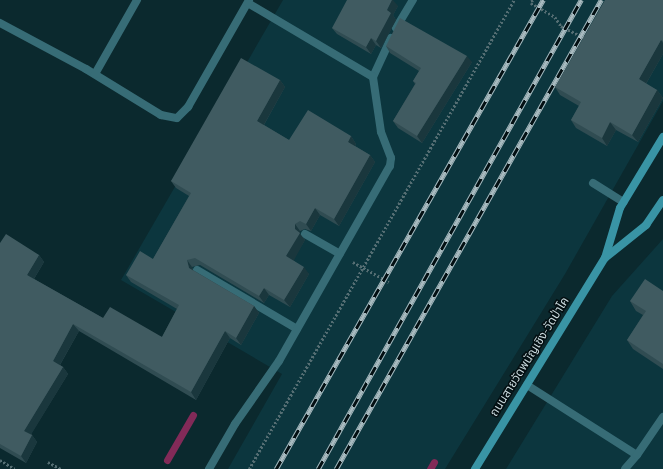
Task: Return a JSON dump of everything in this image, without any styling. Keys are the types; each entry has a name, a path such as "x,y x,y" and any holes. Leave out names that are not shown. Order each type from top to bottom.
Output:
{"main road":[{"name":"ถนนสายวัดพนัญเชิง-วัดป่าโค","path":"475,469 605,258 623,202 663,137"},
{"name":"ถนนสายวัดพนัญเชิง-วัดป่าโค","path":"605,258 646,225 663,200"}],"street":[{"path":"95,74 137,0"},
{"path":"209,469 235,424 279,361 390,166 391,158 381,132 373,77 392,34 413,0"},
{"path":"0,24 95,74 161,115 178,118 188,107 249,2 373,77"},
{"path":"593,183 623,202"},
{"path":"305,234 340,254"},
{"path":"197,270 298,329"},
{"path":"527,384 636,455"},
{"path":"625,469 663,417"}],"path":[{"path":"249,469 514,0"},
{"path":"532,0 531,3 555,17 561,26 588,40"},
{"path":"340,254 389,282"},
{"path":"0,460 15,469"},
{"path":"48,462 61,469"}],"shaded area":[{"path":"283,0 663,0 663,101 565,274 445,469 228,469 282,374 121,280"},
{"path":"663,239 663,469 506,469 612,296"}],"building":[{"path":"347,0 392,0 387,10 391,13 376,41 371,38 366,47 332,28"},
{"path":"605,0 663,0 663,41 661,40 639,79 657,90 632,135 610,122 602,138 571,120 581,102 555,87"},
{"path":"400,18 467,56 417,136 393,121 416,83 413,81 421,68 386,46"},
{"path":"241,58 280,80 257,121 289,140 308,110 351,136 348,142 370,155 334,219 315,208 306,224 300,221 295,224 295,229 300,233 286,256 304,267 284,300 264,288 259,296 195,258 187,260 189,268 254,306 236,338 225,331 191,392 73,324 53,361 63,367 24,431 32,435 21,456 0,444 0,243 6,234 39,255 27,275 103,318 110,307 162,337 179,305 126,275 140,251 153,259 191,193 171,181"},
{"path":"645,279 663,291 663,364 627,340 646,311 630,301"}],"waterway":[{"path":"167,460 193,415"},
{"path":"430,469 434,462"}],"railway":[{"path":"276,469 543,0"},
{"path":"318,469 581,0"},
{"path":"336,469 601,0"}]}
